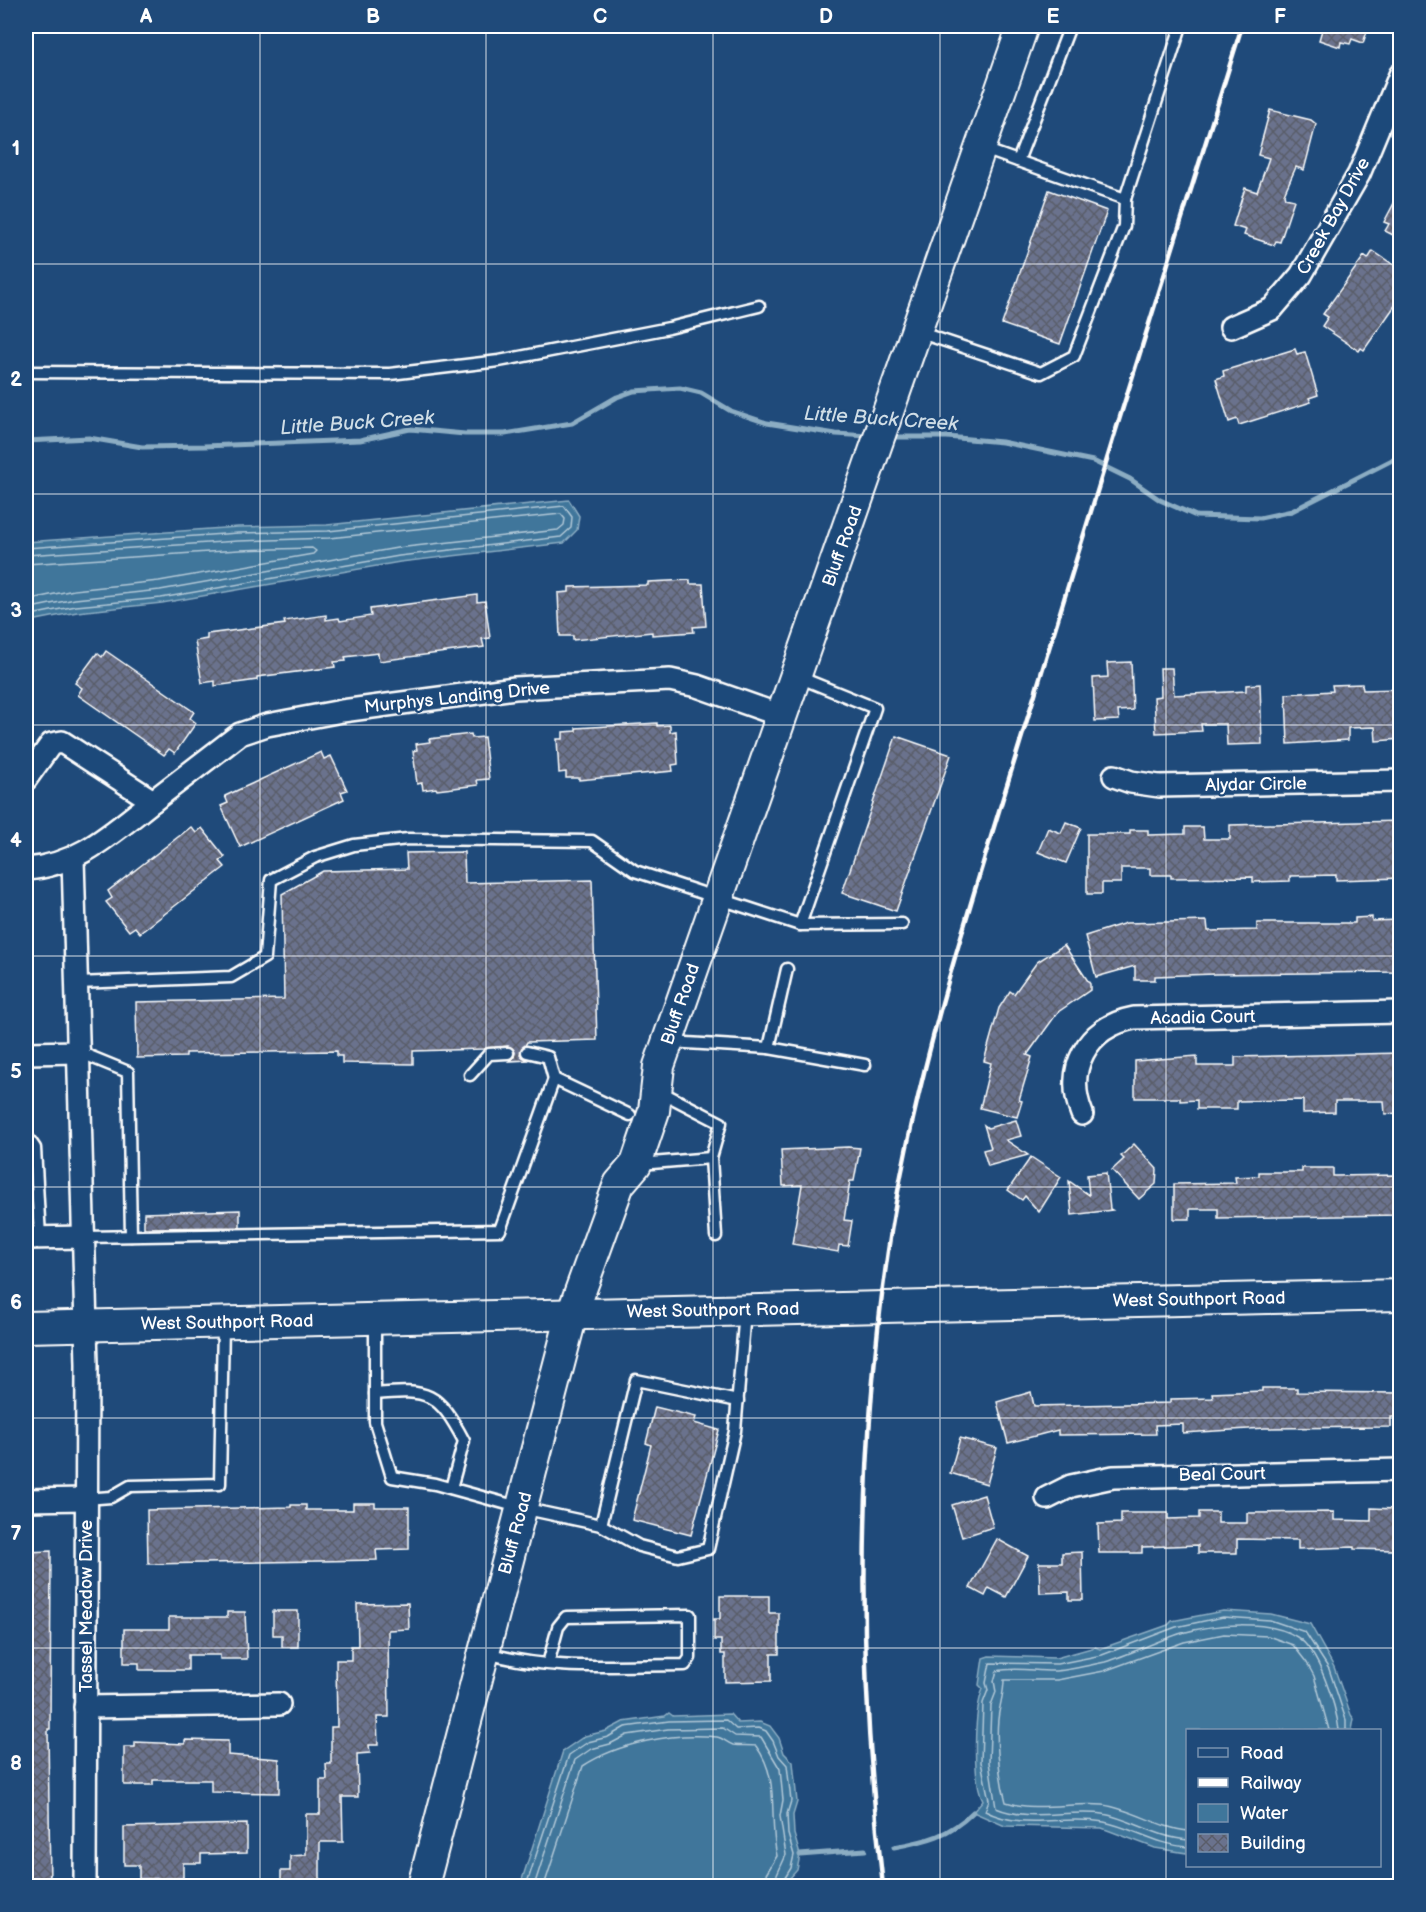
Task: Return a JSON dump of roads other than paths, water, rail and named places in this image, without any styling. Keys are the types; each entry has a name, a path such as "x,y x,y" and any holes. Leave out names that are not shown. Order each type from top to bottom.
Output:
{"main road":[{"name":"Bluff Road","path":"423,1887 572,1314 654,1111 661,1066 718,898 1023,26"},
{"name":"Bluff Road","path":"627,1174 616,1161 630,1116 661,1066"},
{"name":"West Southport Road","path":"26,1327 1401,1295"}],"street":[{"name":"Creek Bay Drive","path":"1231,327 1272,309 1301,275 1359,174 1401,75"},
{"name":"Murphys Landing Drive","path":"26,868 49,866 73,858 100,843 240,734 267,725 342,711 515,688 670,680 697,686 782,716"},
{"path":"26,778 51,744 62,742 153,801"},
{"name":"Alydar Circle","path":"1114,776 1131,782 1159,786 1401,781"},
{"name":"Tassel Meadow Drive","path":"73,858 87,1326 85,1887"},
{"name":"Acadia Court","path":"1082,1114 1075,1092 1078,1061 1091,1040 1119,1022 1134,1018 1401,1012"},
{"path":"26,1053 79,1052"},
{"path":"33,1238 84,1237"},
{"name":"Beal Court","path":"1047,1498 1071,1486 1113,1477 1401,1470"},
{"path":"26,1500 86,1499"},
{"path":"85,1707 279,1704"}],"lane":[{"path":"1018,161 1070,26"},
{"path":"917,331 1041,373 1074,356 1124,226 1125,199 1181,26"},
{"path":"981,148 1125,199"},
{"path":"26,372 390,374 499,361 669,328 759,306"},
{"path":"796,675 875,708 800,925"},
{"path":"77,983 231,977 265,957 271,880 315,856 354,845 408,839 592,841 635,871 800,925 902,924"},
{"path":"769,1048 787,969"},
{"path":"661,1066 769,1048 865,1065"},
{"path":"79,1052 128,1072 131,1236"},
{"path":"84,1237 500,1230 554,1080 548,1057 527,1052"},
{"path":"470,1075 489,1054 508,1053"},
{"path":"661,1066 721,1122 711,1158 716,1236"},
{"path":"554,1080 630,1116"},
{"path":"26,1135 35,1148 33,1238"},
{"path":"627,1174 711,1158"},
{"path":"375,1318 375,1422 392,1477 452,1488 522,1508 601,1525 639,1546 678,1556 708,1548 735,1431 745,1309"},
{"path":"86,1499 111,1497 130,1486 220,1484 223,1322"},
{"path":"601,1525 636,1380 738,1401"},
{"path":"375,1394 413,1390 432,1397 452,1419 464,1441 452,1488"},
{"path":"484,1652 514,1661 548,1664 685,1665 690,1658 690,1615 566,1617 558,1627 548,1664"}],"water":[{"path":"569,500 579,516 577,530 564,543 400,562 162,603 77,612 26,622 26,542 238,527 327,525"},
{"path":"1223,1611 1271,1614 1310,1624 1334,1667 1354,1719 1352,1729 1186,1729 1186,1853 1155,1848 1102,1828 1005,1826 973,1812 983,1800 977,1777 976,1728 983,1689 979,1685 983,1658 989,1656 1056,1658 1095,1647 1100,1649 1168,1625 1172,1621"},
{"path":"669,1713 673,1716 730,1714 738,1723 760,1722 770,1726 779,1738 784,1753 793,1762 797,1802 793,1815 794,1834 800,1855 797,1870 783,1886 520,1886 563,1751 585,1736 606,1731 623,1722 665,1716"}],"waterway":[{"name":"Little Buck Creek","path":"26,441 89,438 142,447 360,440 410,429 465,434 505,434 572,423 617,397 634,391 680,388 701,393 731,411 767,423 836,434 868,436"},
{"name":"Little Buck Creek","path":"890,437 947,437 1002,442 1093,461 1130,479 1160,500 1196,516 1260,518 1292,511 1400,456"},
{"path":"894,1847 937,1836 955,1827 973,1812"},
{"path":"800,1855 865,1850"}],"railway":[{"path":"883,1886 874,1804 865,1638 867,1473 880,1307 904,1162 917,1100 967,916 1242,26"}]}
